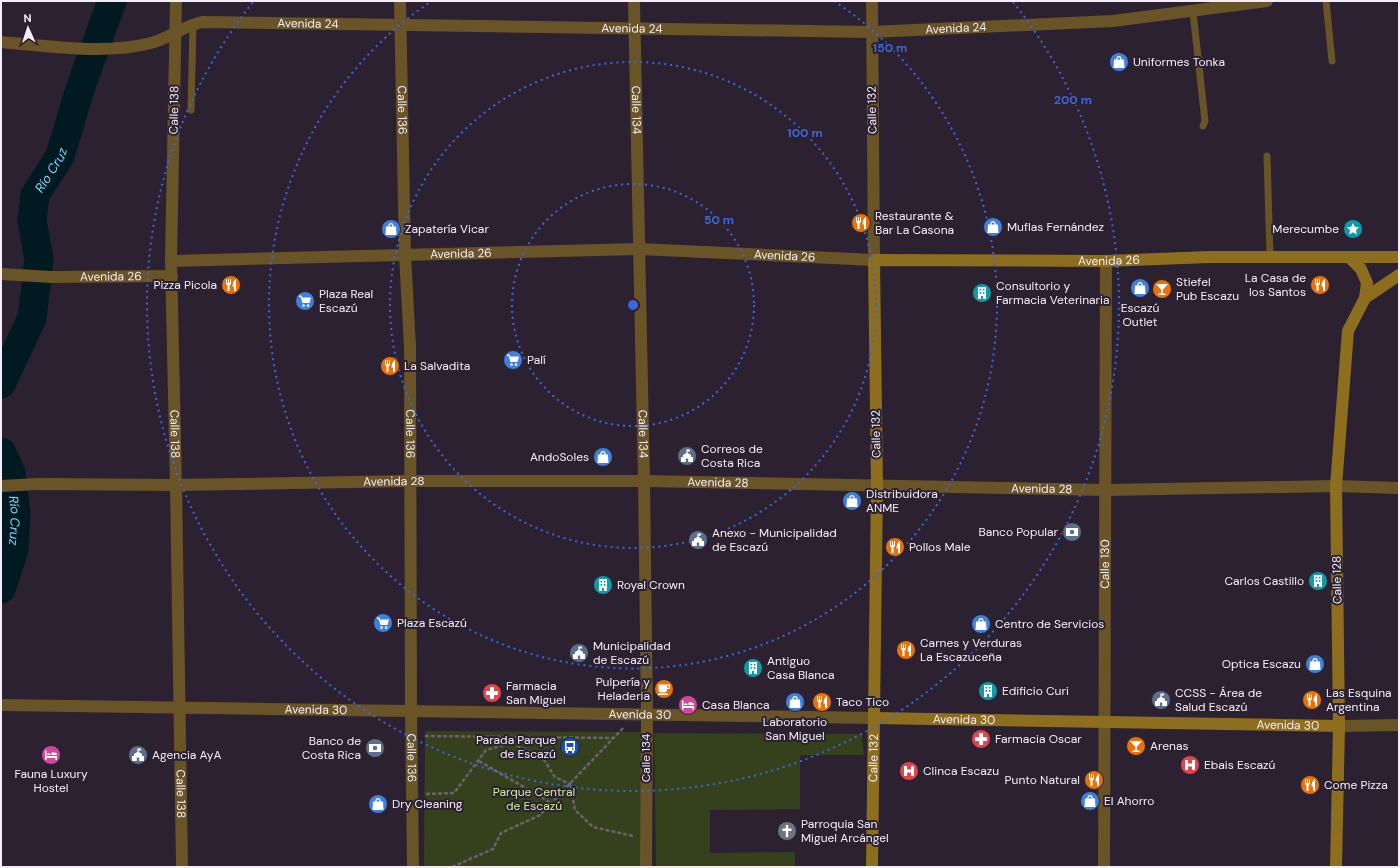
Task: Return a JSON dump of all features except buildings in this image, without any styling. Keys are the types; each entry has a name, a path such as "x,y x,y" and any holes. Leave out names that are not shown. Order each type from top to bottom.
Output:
{"main road":[{"name":"Avenida 26","path":"874,260 1106,261 1209,257 1399,257"},
{"path":"1349,257 1365,275 1367,283 1365,298"},
{"name":"Calle 132","path":"872,867 877,486 874,260"},
{"path":"1365,298 1399,274"},
{"name":"Calle 128","path":"1336,867 1339,726 1336,486 1348,331 1365,298"},
{"name":"Avenida 30","path":"874,718 1339,726"}],"street":[{"name":"Calle 138","path":"176,1 171,261 182,867"},
{"name":"Calle 136","path":"400,1 405,255 410,346 410,712 412,735 413,867"},
{"name":"Calle 134","path":"634,1 644,481 647,715 646,867"},
{"name":"Calle 132","path":"872,1 871,32 874,260"},
{"name":"Avenida 24","path":"1,42 57,47 107,48 151,43 193,24 202,22 871,32 1113,21 1193,12 1267,1"},
{"name":"Avenida 26","path":"171,261 639,249 874,260"},
{"name":"Calle 130","path":"1104,867 1106,261"},
{"name":"Avenida 26","path":"1,274 50,277 172,276"},
{"name":"Avenida 28","path":"1,486 38,484 176,485 409,481 644,481 1106,490 1336,486 1399,488"},
{"name":"Avenida 30","path":"1,705 874,718"},
{"name":"Avenida 30","path":"1339,726 1399,725"}],"lane":[{"path":"1326,1 1332,61"},
{"path":"1193,12 1205,121 1203,126"},
{"path":"191,110 193,24"},
{"path":"1267,156 1270,257"}],"path":[{"path":"452,867 493,849 501,833 540,815 626,725 625,715"},
{"path":"412,735 614,738"},
{"path":"510,737 511,743"},
{"path":"412,795 454,793 480,761 486,750 511,743 542,757 555,777 570,784"},
{"path":"480,761 551,803"},
{"path":"570,784 575,810 592,826 627,836 646,836"}],"green space":[{"name":"Parque Central de Escazú","path":"425,731 643,732 643,867 424,867"},
{"path":"654,733 862,734 864,755 800,755 800,809 710,810 710,853 795,852 795,867 656,867"}],"waterway":[{"name":"Río Cruz","path":"1,384 32,318 39,259 32,221 35,195 60,156 80,89 112,1"},
{"name":"Río Cruz","path":"1,452 11,473 16,513 14,550 1,589"}],"place":[{"name":"Uniformes Tonka","path":"1119,62"},
{"name":"Restaurante & Bar La Casona","path":"861,223"},
{"name":"Muflas Fernández","path":"993,227"},
{"name":"Zapatería Vicar","path":"391,229"},
{"name":"Merecumbe","path":"1353,229"},
{"name":"Pizza Picola","path":"231,285"},
{"name":"La Casa de los Santos","path":"1320,285"},
{"name":"Escazú Outlet","path":"1140,288"},
{"name":"Stiefel Pub Escazu","path":"1162,289"},
{"name":"Consultorio y Farmacia Veterinaria","path":"982,293"},
{"name":"Plaza Real Escazú","path":"305,301"},
{"name":"Palí","path":"513,360"},
{"name":"La Salvadita","path":"390,366"},
{"name":"Correos de Costa Rica","path":"687,456"},
{"name":"AndoSoles","path":"603,457"},
{"name":"Distribuidora ANME","path":"852,501"},
{"name":"Banco Popular","path":"1072,532"},
{"name":"Anexo - Municipalidad de Escazú","path":"698,540"},
{"name":"Pollos Male","path":"895,547"},
{"name":"Carlos Castillo","path":"1318,581"},
{"name":"Royal Crown","path":"603,585"},
{"name":"Plaza Escazú","path":"383,623"},
{"name":"Centro de Servicios","path":"981,624"},
{"name":"Carnes y Verduras La Escazuceña","path":"906,650"},
{"name":"Municipalidad de Escazú","path":"579,653"},
{"name":"Optica Escazu","path":"1315,664"},
{"name":"Antiguo Casa Blanca","path":"753,668"},
{"name":"Pulpería y Heladeria","path":"664,689"},
{"name":"Edificio Curi","path":"988,691"},
{"name":"Farmacia San Miguel","path":"492,693"},
{"name":"CCSS - Área de Salud Escazú","path":"1161,700"},
{"name":"Las Esquina Argentina","path":"1312,700"},
{"name":"Laboratorio San Miguel","path":"795,702"},
{"name":"Taco Tico","path":"822,702"},
{"name":"Casa Blanca","path":"688,705"},
{"name":"Farmacia Oscar","path":"981,739"},
{"name":"Arenas","path":"1136,746"},
{"name":"Parada Parque de Escazú","path":"570,747"},
{"name":"Banco de Costa Rica","path":"375,748"},
{"name":"Fauna Luxury Hostel","path":"51,755"},
{"name":"Agencia AyA","path":"138,755"},
{"name":"Ebais Escazú","path":"1190,765"},
{"name":"Clinca Escazu","path":"909,771"},
{"name":"Punto Natural","path":"1094,780"},
{"name":"Come Pizza","path":"1310,785"},
{"name":"El Ahorro","path":"1090,801"},
{"name":"Dry Cleaning","path":"378,804"},
{"name":"Parroquia San Miguel Arcángel","path":"787,831"}]}
